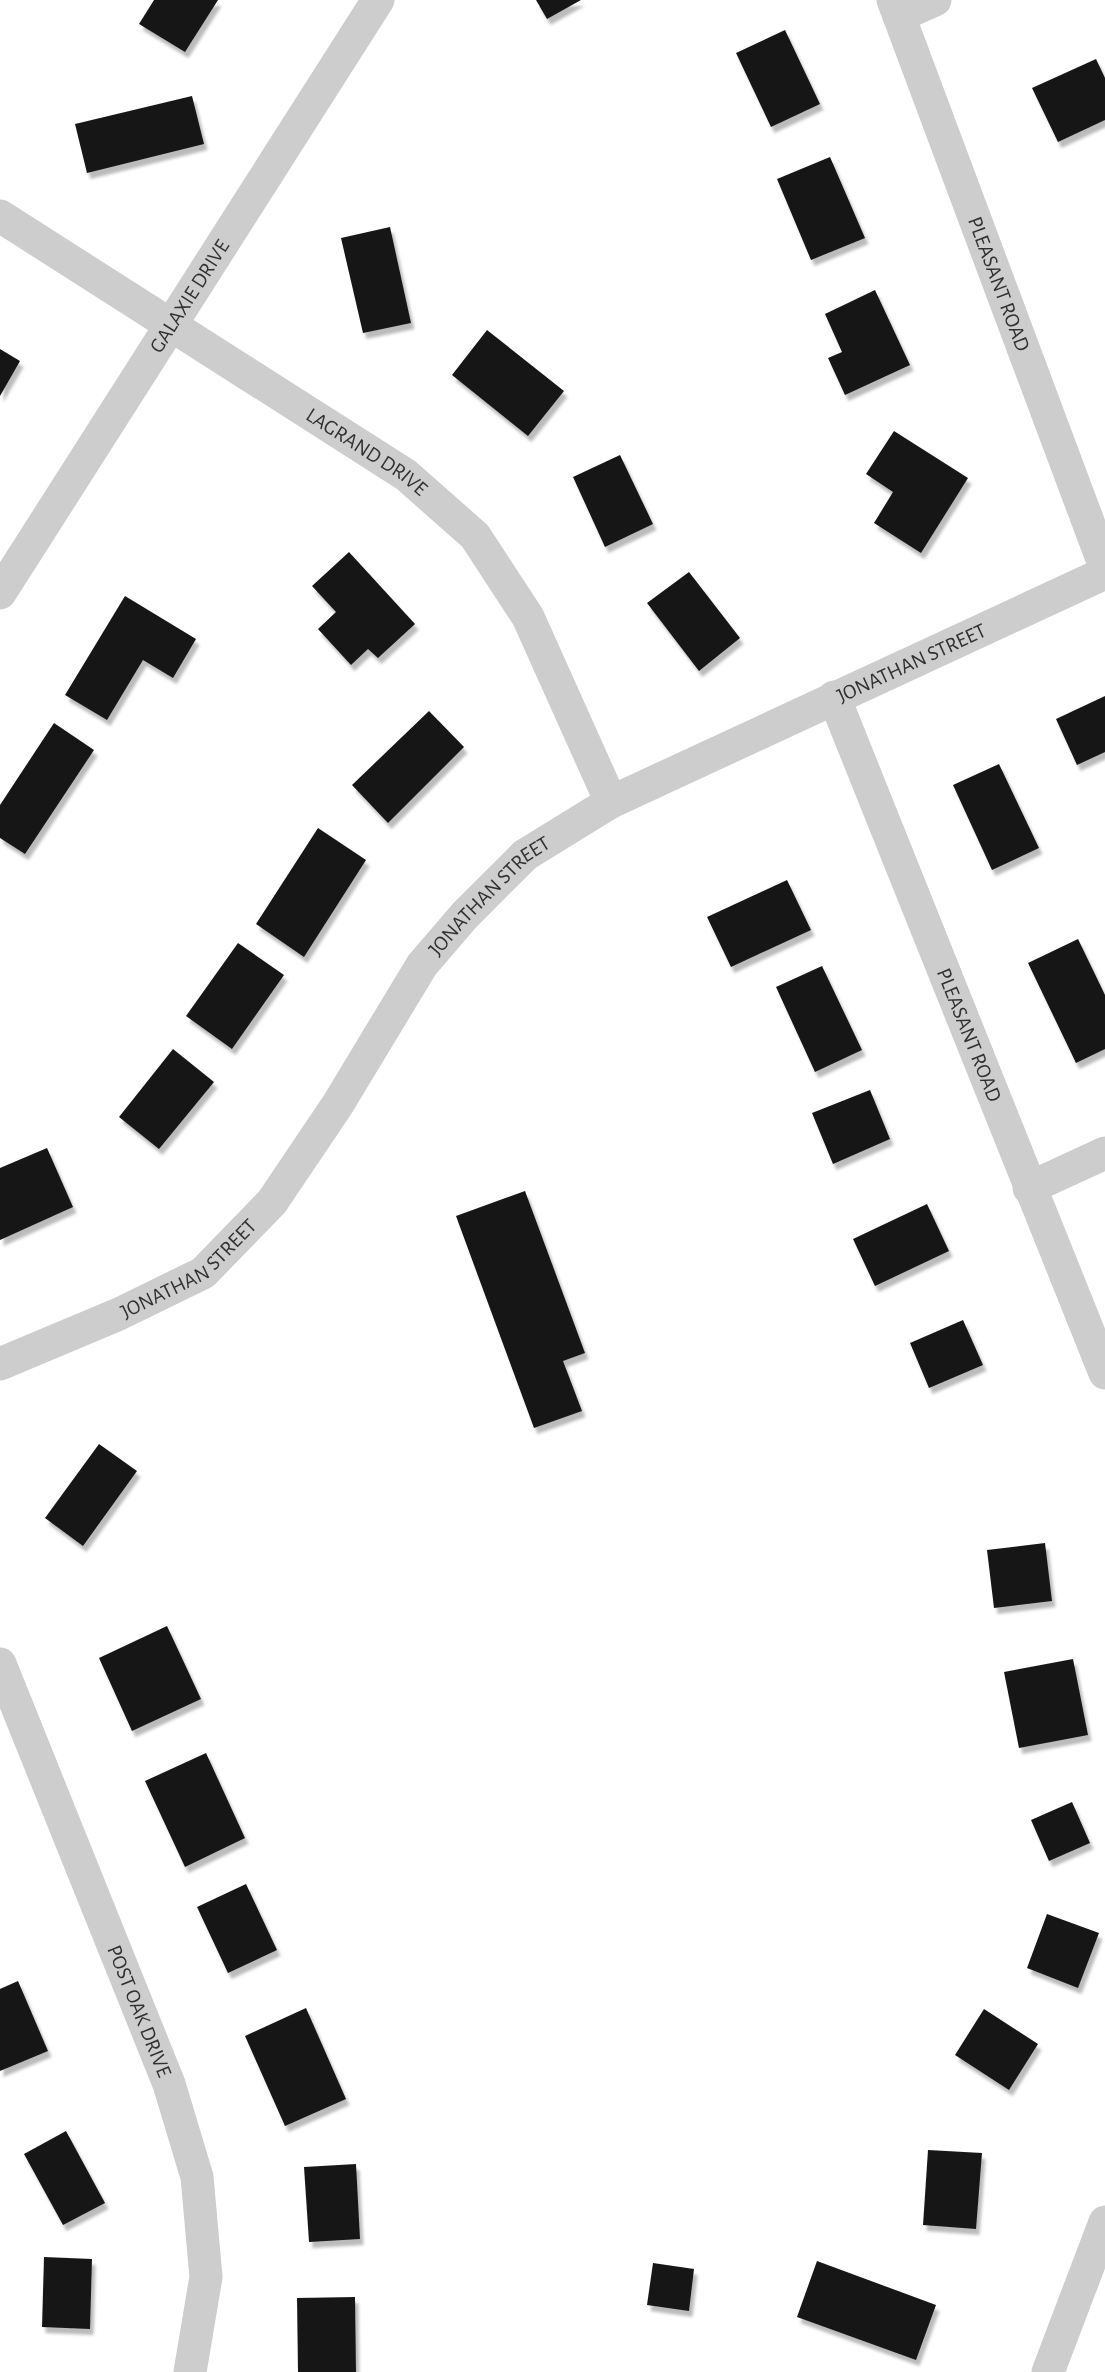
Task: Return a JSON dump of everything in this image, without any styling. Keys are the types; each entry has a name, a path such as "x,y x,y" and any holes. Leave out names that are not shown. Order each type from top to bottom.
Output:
{"street":[{"name":"GALAXIE DRIVE","path":"0,592 378,0"},
{"path":"896,8 935,0"},
{"name":"PLEASANT ROAD","path":"896,8 1105,567"},
{"name":"LAGRAND DRIVE","path":"0,216 406,476 475,536 528,617 611,802"},
{"name":"JONATHAN STREET","path":"0,1364 119,1314 203,1273 272,1202 338,1104 422,965 465,915 525,855 611,802 834,696 1105,573"},
{"name":"PLEASANT ROAD","path":"834,696 1105,1374"},
{"path":"1029,1188 1105,1153"},
{"name":"POST OAK DRIVE","path":"0,1664 169,2084 197,2177 207,2277 190,2372"},
{"path":"1048,2372 1105,2222"}],"building":[{"path":"154,0 218,0 185,52 139,24"},
{"path":"536,0 581,0 547,19"},
{"path":"785,30 820,104 771,127 736,53"},
{"path":"1096,59 1105,78 1105,120 1058,142 1032,88"},
{"path":"192,96 204,144 87,173 75,124"},
{"path":"830,157 865,238 811,260 777,179"},
{"path":"390,227 411,323 363,333 341,238"},
{"path":"875,290 910,365 845,395 828,358 842,352 825,314"},
{"path":"487,330 564,391 528,436 452,375"},
{"path":"0,349 20,361 0,396"},
{"path":"894,431 968,478 921,553 874,523 893,492 866,474"},
{"path":"620,455 653,524 605,547 573,477"},
{"path":"349,552 415,624 378,658 368,649 351,665 318,629 336,612 312,586"},
{"path":"689,572 740,638 699,671 647,603"},
{"path":"125,596 196,639 173,678 143,660 107,720 65,695"},
{"path":"1105,696 1105,752 1077,765 1056,719"},
{"path":"429,711 464,747 388,823 352,785"},
{"path":"54,723 94,750 25,854 0,838 0,805"},
{"path":"999,764 1039,848 992,870 953,785"},
{"path":"318,828 366,860 304,957 256,924"},
{"path":"787,880 811,930 731,967 707,917"},
{"path":"1078,939 1105,995 1105,1049 1076,1063 1028,963"},
{"path":"238,943 284,975 232,1049 186,1016"},
{"path":"822,966 862,1050 815,1072 776,987"},
{"path":"173,1049 214,1082 159,1149 119,1117"},
{"path":"870,1090 890,1139 833,1164 812,1113"},
{"path":"47,1148 73,1207 0,1240 0,1168"},
{"path":"525,1191 585,1353 563,1361 582,1411 534,1428 456,1216"},
{"path":"927,1204 949,1251 875,1286 853,1239"},
{"path":"963,1320 983,1365 929,1388 910,1343"},
{"path":"99,1444 137,1471 83,1546 45,1518"},
{"path":"1045,1543 1052,1601 994,1608 987,1550"},
{"path":"167,1626 201,1699 132,1731 99,1658"},
{"path":"1073,1659 1088,1735 1019,1748 1004,1672"},
{"path":"206,1753 245,1838 185,1867 145,1781"},
{"path":"1072,1802 1090,1843 1049,1861 1031,1820"},
{"path":"246,1884 277,1950 228,1973 197,1907"},
{"path":"1047,1914 1099,1933 1078,1988 1027,1968"},
{"path":"18,1981 48,2051 0,2071 0,1989"},
{"path":"306,2008 346,2099 285,2126 245,2036"},
{"path":"984,2009 1038,2044 1009,2090 955,2055"},
{"path":"66,2131 105,2203 63,2225 24,2154"},
{"path":"928,2150 982,2153 976,2229 923,2225"},
{"path":"356,2164 360,2239 309,2242 304,2167"},
{"path":"44,2257 92,2259 90,2329 42,2327"},
{"path":"817,2261 936,2305 916,2360 797,2317"},
{"path":"653,2263 694,2269 689,2311 647,2305"},
{"path":"355,2297 356,2372 298,2372 297,2298"}]}
